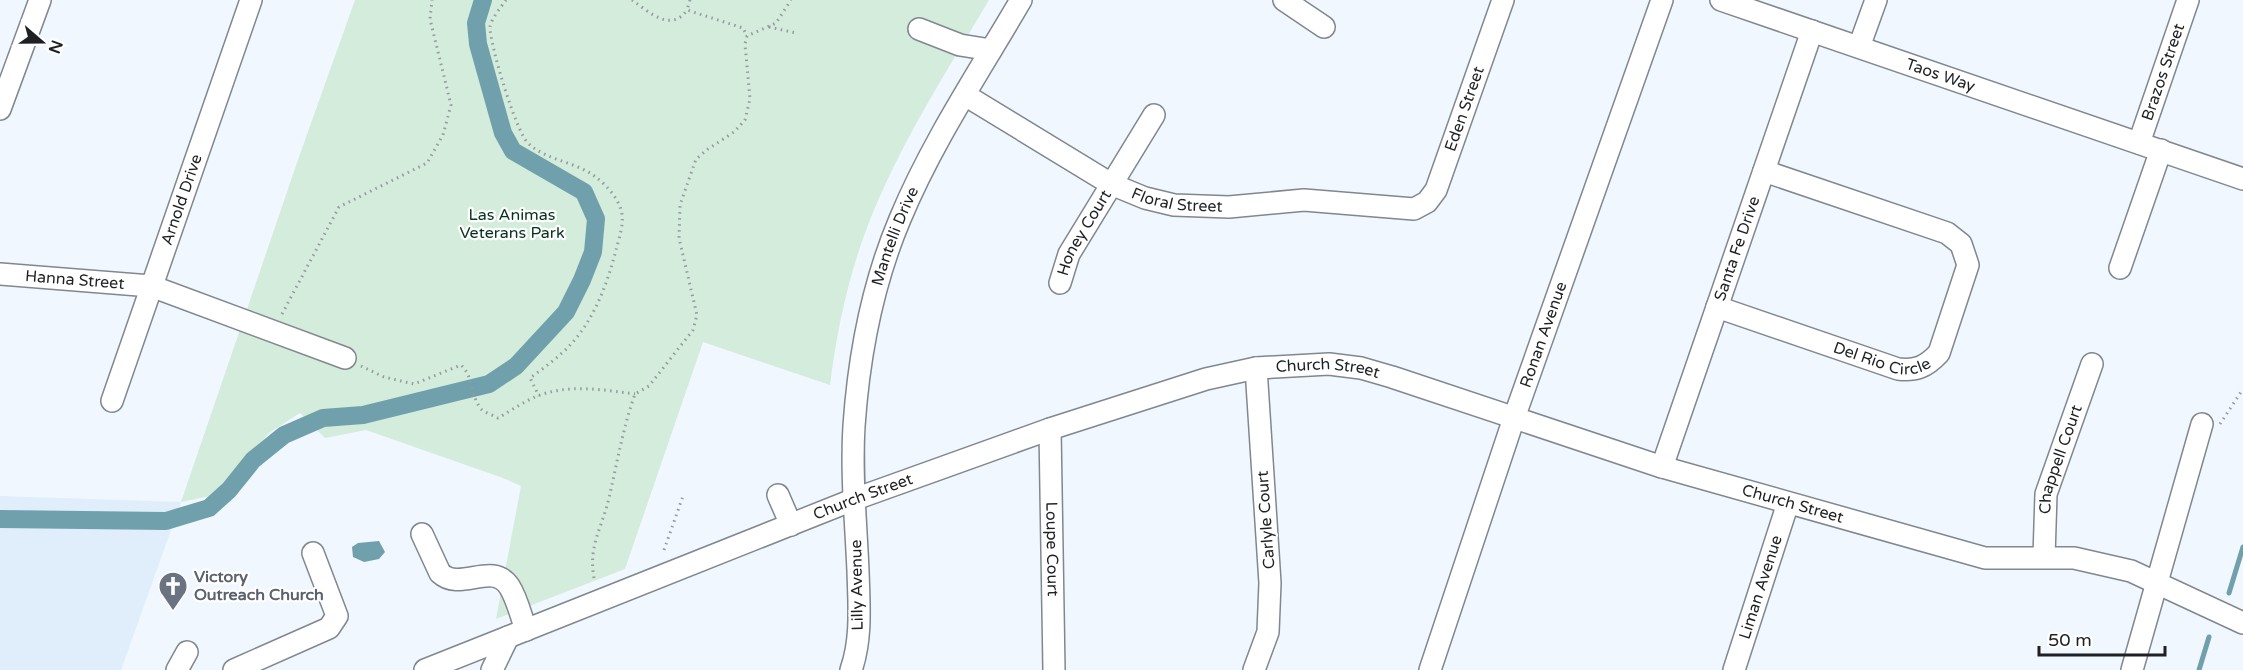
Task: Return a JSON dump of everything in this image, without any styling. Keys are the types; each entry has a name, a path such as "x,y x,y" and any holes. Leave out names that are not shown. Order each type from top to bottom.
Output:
{"street":[{"path":"0,110 40,0"},
{"name":"Arnold Drive","path":"112,401 251,0"},
{"name":"Mantelli Drive","path":"855,499 854,451 857,390 861,354 874,294 900,220 917,182 1021,0"},
{"path":"1284,0 1324,27"},
{"name":"Eden Street","path":"1414,209 1427,202 1437,190 1503,0"},
{"name":"Ronan Avenue","path":"1430,670 1514,418 1662,0"},
{"name":"Taos Way","path":"1721,0 2243,179"},
{"path":"1859,47 1876,0"},
{"name":"Brazos Street","path":"2139,143 2188,0"},
{"path":"919,29 960,45 991,50"},
{"name":"Santa Fe Drive","path":"1662,467 1812,31"},
{"name":"Floral Street","path":"965,95 1111,184 1145,198 1174,205 1229,207 1304,200 1414,209"},
{"name":"Honey Court","path":"1060,283 1069,254 1154,115"},
{"path":"2120,268 2161,150"},
{"name":"Del Rio Circle","path":"1717,307 1898,369 1920,369 1939,353 1968,265 1961,244 1947,233 1764,171"},
{"name":"Hanna Street","path":"0,274 151,286 345,358"},
{"name":"Church Street","path":"425,670 450,665 517,633 855,499 1050,429 1206,379 1256,368 1329,364 1361,368 1662,467 1985,558 2074,558 2104,563 2158,582 2243,623"},
{"name":"Chappell Court","path":"2044,557 2046,494 2092,364"},
{"name":"Carlyle Court","path":"1254,670 1268,632 1270,583 1256,368"},
{"path":"2132,670 2202,424"},
{"name":"Loupe Court","path":"1050,429 1054,670"},
{"path":"778,495 792,525"},
{"name":"Lilly Avenue","path":"851,670 855,658 859,604 855,499"},
{"name":"Liman Avenue","path":"1734,670 1788,503"},
{"path":"422,534 440,573 445,578 452,581 493,575 503,579 509,586 517,633 492,670"},
{"path":"234,670 329,628 337,616 313,554"}],"path":[{"path":"272,331 339,207 427,163 443,135 451,105 430,19 432,0"},
{"path":"506,0 490,26 494,52 518,128 527,143 538,151 579,166 597,178 614,196 622,211 621,231 606,285 592,317 563,352 530,378 539,396"},
{"path":"632,0 662,19 673,21 682,18 690,0"},
{"path":"747,36 776,22 791,0"},
{"path":"345,358 384,377 414,384 461,364 468,371 476,399 482,410 498,418 539,396 556,391 584,388 634,394 650,386 693,330 697,315 679,238 680,205 696,159 708,148 734,132 745,120 750,99 745,44 747,36 743,28 687,10"},
{"path":"768,26 796,33"},
{"path":"2202,424 2219,427 2243,388"},
{"path":"594,578 591,561 593,546 609,498 625,421 634,394"},
{"path":"664,550 683,495"}],"shaded area":[{"path":"0,496 181,502 121,670 0,670"}],"green space":[{"name":"Las Animas Veterans Park","path":"355,0 989,0 918,121 870,219 848,289 837,336 830,385 703,342 625,569 496,619 521,486 503,478 366,430 325,438 300,413 269,433 227,483 210,496 181,502"}],"water":[{"path":"379,541 385,552 379,559 364,562 353,557 352,547 358,543"}],"waterway":[{"path":"0,519 166,521 209,508 229,490 253,460 284,435 323,418 363,415 489,384 516,366 566,312 593,252 596,219 584,192 513,151 503,133 478,44 476,23 483,0"},
{"path":"2229,593 2243,547"},
{"path":"2199,670 2209,637"}],"place":[{"name":"Victory Outreach Church","path":"173,612"}]}
